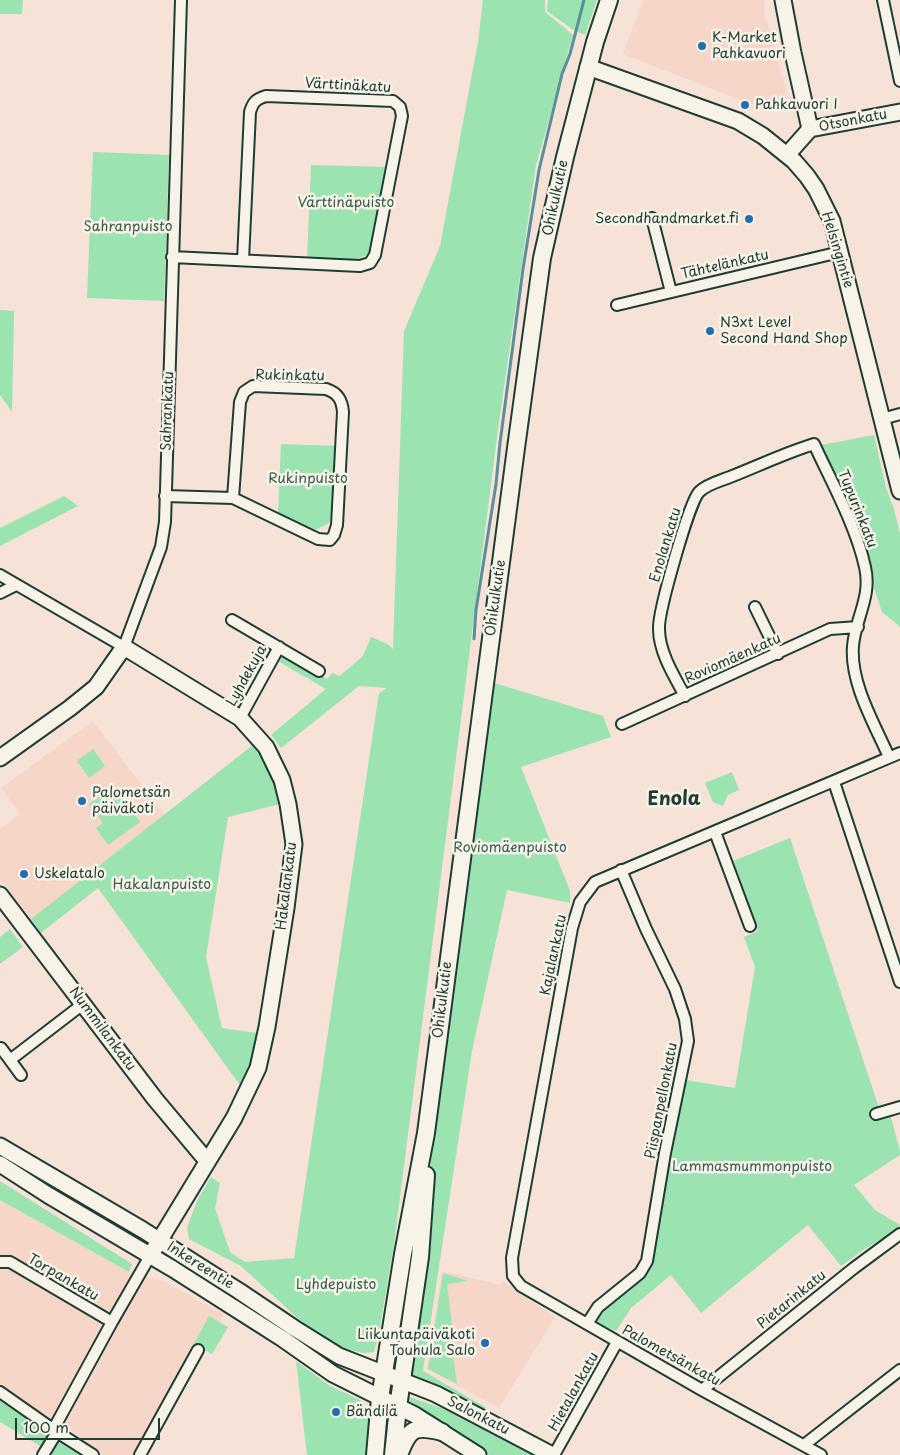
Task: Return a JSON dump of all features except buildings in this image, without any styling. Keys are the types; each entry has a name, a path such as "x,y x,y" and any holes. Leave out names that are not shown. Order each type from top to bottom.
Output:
{"main road":[{"path":"588,67 609,0"},
{"name":"Ohikulkutie","path":"375,1455 380,1398 403,1254 426,1133 542,258 588,67"},
{"name":"Ohikulkutie","path":"392,1455 414,1304 423,1224 427,1167 426,1133"},
{"path":"399,1455 409,1433 414,1430 428,1428 442,1432"}],"street":[{"name":"Sahrankatu","path":"0,758 96,687 124,647 164,534 181,0"},
{"path":"783,0 791,46 810,129"},
{"path":"884,0 900,81"},
{"name":"Helsingintie","path":"588,67 738,121 763,136 794,161 816,189 832,221 900,491"},
{"name":"Värttinäkatu","path":"172,257 360,266 370,263 375,254 402,116 397,103 393,101 266,96 258,98 253,103 250,112 243,260"},
{"name":"Otsonkatu","path":"787,155 810,129 900,112"},
{"path":"652,218 671,292"},
{"name":"Tähtelänkatu","path":"617,305 840,252"},
{"name":"Rukinkatu","path":"165,496 234,498 318,539 330,540 334,535 337,525 343,412 340,398 336,393 326,389 254,386 244,392 240,402 234,498"},
{"path":"882,419 900,414"},
{"name":"Tupurinkatu","path":"814,444 854,533 866,568 867,590 853,643 852,663 857,682 889,757"},
{"name":"Enolankatu","path":"685,696 663,652 658,630 662,606 689,511 699,492 714,483 814,444"},
{"name":"Hakalankatu","path":"0,575 124,647 240,718 266,747 282,780 293,831 294,851 267,1028 258,1068 234,1118 150,1256"},
{"path":"0,593 16,585"},
{"path":"755,607 778,654"},
{"name":"Lyhdekuja","path":"232,620 319,671"},
{"name":"Roviomäenkatu","path":"622,724 830,629 858,627"},
{"name":"Lyhdekuja","path":"240,718 279,647"},
{"name":"Kajalankatu","path":"513,1276 512,1258 572,928 580,902 595,882 900,753"},
{"path":"834,782 900,982"},
{"path":"715,832 750,926"},
{"name":"Piispanpellonkatu","path":"587,1324 598,1307 640,1273 647,1261 665,1154 688,1041 685,1019 676,989 646,929 621,870"},
{"name":"Nummilankatu","path":"0,895 155,1099 208,1161"},
{"path":"10,1060 83,1004"},
{"path":"1,1048 21,1075"},
{"path":"876,1114 900,1107"},
{"name":"Inkereentie","path":"0,1146 160,1241 325,1348 354,1363 402,1381"},
{"name":"Inkereentie","path":"0,1164 48,1196 150,1256 284,1339 333,1374 398,1406"},
{"name":"Pietarinkatu","path":"702,1390 854,1268 900,1234"},
{"path":"43,1455 112,1322 150,1256"},
{"name":"Torpankatu","path":"0,1262 10,1262 112,1322"},
{"name":"Palometsänkatu","path":"513,1276 521,1286 617,1342 821,1455"},
{"name":"Hietalankatu","path":"553,1455 617,1342"},
{"path":"140,1455 198,1350"},
{"path":"804,1445 900,1370"},
{"name":"Salonkatu","path":"402,1381 457,1404 553,1455"},
{"path":"0,1392 93,1455"},
{"path":"398,1406 478,1455"}],"shaded area":[{"path":"643,0 764,0 765,15 792,110 743,101 623,54"},
{"name":"Palometsän päiväkoti","path":"93,721 164,815 31,919 0,879 0,829 20,814 1,788"},
{"path":"0,1200 129,1272 163,1281 224,1314 146,1455 102,1455 0,1386"},
{"name":"Liikuntapäiväkoti Touhula Salo","path":"442,1271 501,1285 503,1281 555,1317 499,1408 427,1369"}],"green space":[{"path":"0,0 23,0 22,14 0,14"},
{"name":"Lyhdepuisto","path":"483,0 545,0 545,12 573,35 536,165 498,429 394,1244 374,1352 364,1353 345,1349 316,1335 241,1266 189,1239 187,1228 197,1201 211,1177 220,1183 215,1208 230,1252 245,1262 294,1258 379,693 387,688 359,686 281,748 271,735 326,689 276,660 284,656 290,656 327,679 332,673 340,676 363,656 371,637 387,644 393,649 404,331 440,246 478,42"},
{"path":"548,0 597,0 585,35 572,29 547,11"},
{"name":"Sahranpuisto","path":"93,152 169,155 164,301 87,298"},
{"name":"Värttinäpuisto","path":"311,165 389,167 372,250 358,259 333,261 307,259"},
{"path":"0,310 14,311 12,412 0,395"},
{"path":"874,435 886,488 894,509 900,534 900,628 882,612 852,520 821,445"},
{"name":"Rukinpuisto","path":"281,444 338,446 335,512 329,523 318,529 312,530 278,514"},
{"path":"64,496 78,506 0,546 0,528"},
{"name":"Roviomäenpuisto","path":"491,682 603,716 611,737 521,767 570,891 570,903 507,890 472,1051 423,1371 485,1407 484,1410 411,1377 431,1180 431,1129"},
{"name":"Hakalanpuisto","path":"253,745 271,773 280,804 228,817 206,957 222,1028 257,1033 252,1060 242,1088 98,888 41,933 31,919"},
{"path":"93,749 105,766 89,778 77,761"},
{"path":"732,772 739,790 728,795 723,806 713,802 705,783"},
{"path":"115,786 140,822 108,845 96,828 103,823 89,804"},
{"name":"Lammasmummonpuisto","path":"790,838 879,1108 888,1106 900,1151 900,1155 854,1185 875,1210 900,1225 900,1228 863,1250 841,1266 808,1225 701,1313 671,1275 631,1308 616,1331 594,1322 599,1309 650,1270 686,1080 735,1088 755,967 744,937 758,931 733,861"},
{"path":"10,929 23,947 0,964 0,937"},
{"path":"0,1181 132,1264 129,1272 0,1200"},
{"path":"443,1273 468,1281 447,1284 452,1325 449,1326 457,1384 428,1369"},
{"path":"209,1316 228,1327 212,1354 194,1344"},
{"path":"296,1361 330,1386 360,1400 365,1406 371,1424 369,1455 307,1455"},
{"path":"409,1397 441,1408 536,1455 489,1455 446,1424 409,1401"},
{"path":"0,1398 46,1430 47,1438 42,1447 0,1422"},
{"path":"59,1439 85,1455 48,1455 55,1442"}],"waterway":[{"path":"474,639 476,610 496,484 523,269 539,170 562,74 570,54 584,0"}],"place":[{"name":"K-Market Pahkavuori","path":"702,46"},
{"name":"Pahkavuori I","path":"745,105"},
{"name":"Secondhandmarket.fi","path":"749,219"},
{"name":"N3xt Level Second Hand Shop","path":"710,331"},
{"name":"Palometsän päiväkoti","path":"82,801"},
{"name":"Uskelatalo","path":"24,874"},
{"name":"Liikuntapäiväkoti Touhula Salo","path":"485,1343"},
{"name":"Bändilä","path":"336,1412"}],"district":[{"name":"Enola","path":"674,800"}]}
